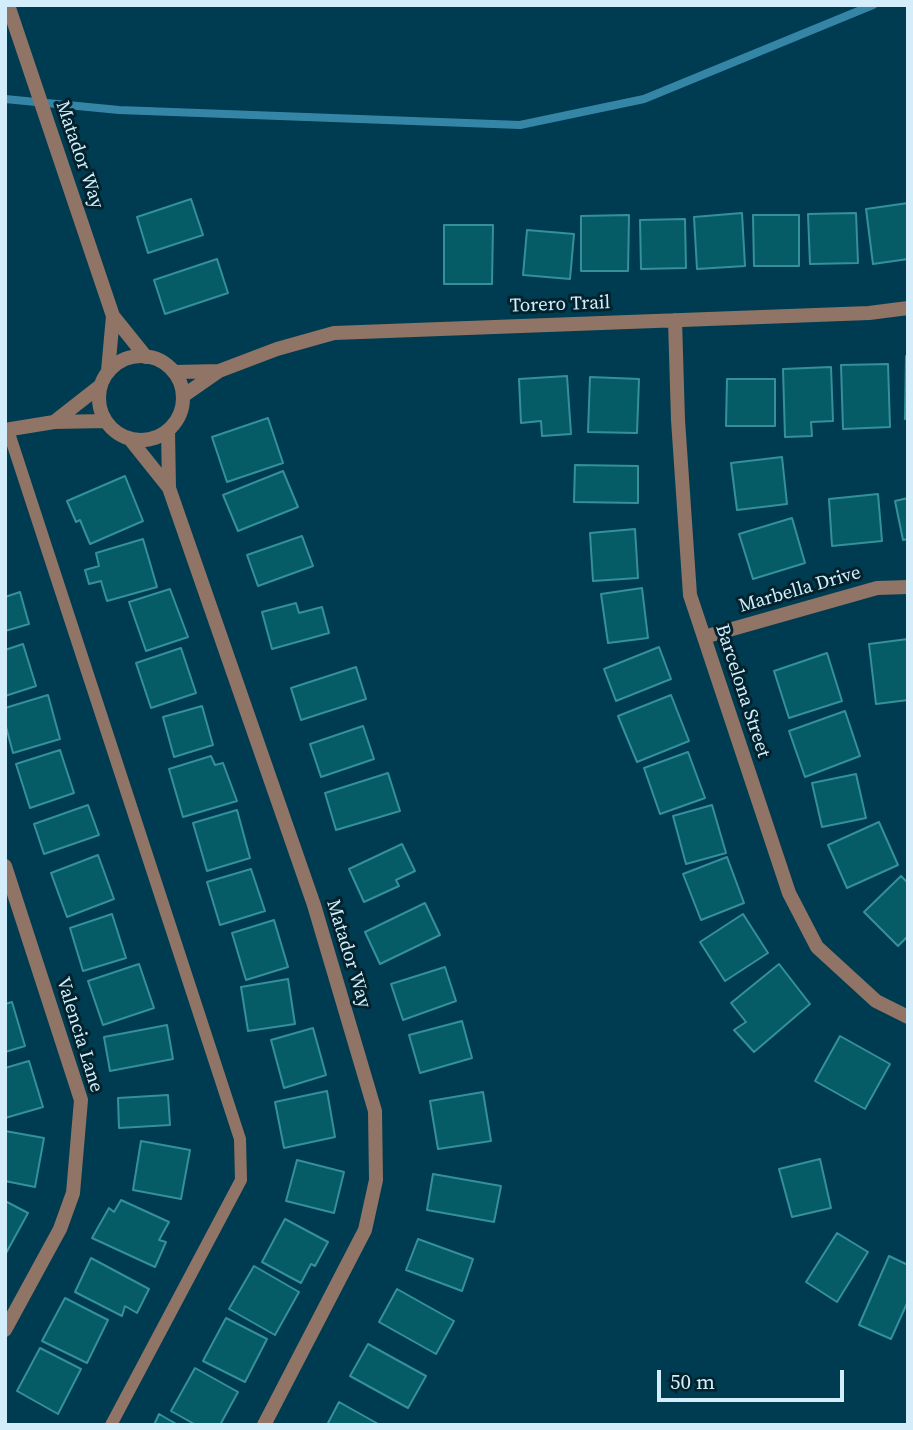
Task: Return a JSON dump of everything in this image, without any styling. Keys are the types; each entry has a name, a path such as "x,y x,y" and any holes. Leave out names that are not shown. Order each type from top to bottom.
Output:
{"street":[{"name":"Matador Way","path":"8,5 113,316 146,357"},
{"name":"Torero Trail","path":"183,396 219,371 276,349 334,333 869,313 908,307"},
{"name":"Matador Way","path":"108,371 113,316"},
{"name":"Barcelona Street","path":"675,320 678,420 690,595 789,893 817,947 876,1001 908,1017"},
{"path":"54,422 100,386 108,371 118,362 133,356 153,357 174,372 183,396 179,415 167,430 152,438 128,438 105,421 99,402 100,386"},
{"name":"Torero Trail","path":"174,372 219,371"},
{"path":"7,430 54,422 105,421"},
{"name":"Matador Way","path":"167,430 169,488 314,905 375,1111 376,1180 365,1230 264,1425"},
{"name":"Matador Way","path":"128,438 169,488"},
{"name":"Marbella Drive","path":"704,638 877,588 908,587"},
{"name":"Valencia Lane","path":"5,866 81,1100 73,1192 60,1229 5,1330"}],"lane":[{"path":"7,430 240,1139 241,1180 111,1425"}],"building":[{"path":"191,199 203,235 148,253 137,217"},
{"path":"908,203 908,259 873,264 866,209"},
{"path":"742,213 745,266 697,269 694,217"},
{"path":"856,213 858,263 810,264 808,214"},
{"path":"629,215 628,271 581,271 581,216"},
{"path":"753,215 799,215 799,266 754,266"},
{"path":"685,219 686,268 641,269 640,220"},
{"path":"444,225 493,225 492,284 444,284"},
{"path":"527,230 574,234 570,279 523,275"},
{"path":"217,259 228,293 165,314 154,280"},
{"path":"908,356 908,419 905,419"},
{"path":"888,364 890,427 843,429 841,365"},
{"path":"831,367 833,421 811,422 812,436 785,437 783,369"},
{"path":"567,376 571,434 542,436 541,421 521,423 519,379"},
{"path":"590,377 639,379 637,433 588,432"},
{"path":"727,379 775,379 775,426 726,426"},
{"path":"268,418 283,463 227,482 212,437"},
{"path":"782,457 787,504 737,510 731,463"},
{"path":"575,465 638,466 638,503 574,502"},
{"path":"283,471 298,507 238,531 223,495"},
{"path":"125,476 143,521 90,544 80,520 76,522 67,501"},
{"path":"878,494 882,541 832,546 829,499"},
{"path":"908,498 908,539 903,540 895,501"},
{"path":"792,518 805,563 753,579 739,534"},
{"path":"635,529 638,578 593,581 590,533"},
{"path":"302,536 313,566 258,586 247,555"},
{"path":"143,539 157,587 107,601 101,581 89,584 85,570 99,566 96,553"},
{"path":"642,588 648,638 608,643 601,594"},
{"path":"170,589 188,637 146,651 129,602"},
{"path":"20,592 29,624 5,631 5,597"},
{"path":"296,603 299,613 322,607 329,633 272,649 262,612"},
{"path":"908,639 908,700 876,704 869,644"},
{"path":"23,644 36,686 5,696 5,650"},
{"path":"659,647 671,679 616,701 604,669"},
{"path":"181,648 196,693 151,708 136,663"},
{"path":"827,653 842,701 789,718 774,671"},
{"path":"356,667 366,699 301,720 291,688"},
{"path":"48,695 60,739 13,753 5,723 5,708"},
{"path":"671,695 689,741 637,762 618,716"},
{"path":"202,706 213,745 174,757 163,717"},
{"path":"845,711 860,756 805,777 789,731"},
{"path":"363,726 374,759 321,777 310,744"},
{"path":"60,750 74,793 30,808 16,764"},
{"path":"688,752 705,798 660,814 644,768"},
{"path":"211,756 215,765 223,763 237,801 183,817 169,769"},
{"path":"388,773 400,811 336,830 325,793"},
{"path":"856,774 866,818 822,827 812,783"},
{"path":"88,805 99,835 44,854 34,824"},
{"path":"712,805 726,853 686,864 673,816"},
{"path":"237,810 250,858 207,871 193,823"},
{"path":"879,822 898,865 847,888 828,845"},
{"path":"402,844 415,871 396,880 399,886 364,902 349,869"},
{"path":"98,855 114,899 67,917 51,873"},
{"path":"727,857 744,903 701,920 683,874"},
{"path":"251,869 265,911 220,925 207,882"},
{"path":"901,876 908,883 908,936 898,946 864,912"},
{"path":"425,903 440,935 380,964 365,932"},
{"path":"112,914 126,958 83,971 70,928"},
{"path":"743,914 768,953 725,981 700,942"},
{"path":"274,920 288,967 246,980 232,933"},
{"path":"139,964 154,1008 103,1025 88,981"},
{"path":"779,964 810,1004 754,1052 734,1030 746,1022 731,1003"},
{"path":"445,967 456,1001 403,1020 391,984"},
{"path":"288,979 295,1024 248,1031 241,987"},
{"path":"12,1002 25,1046 5,1052 5,1004"},
{"path":"462,1021 472,1058 420,1073 409,1035"},
{"path":"167,1025 173,1059 110,1071 104,1037"},
{"path":"313,1028 326,1075 284,1088 271,1040"},
{"path":"840,1036 890,1064 865,1109 815,1081"},
{"path":"29,1061 43,1107 5,1118 5,1068"},
{"path":"327,1091 335,1137 284,1148 275,1102"},
{"path":"483,1092 491,1141 438,1149 430,1101"},
{"path":"168,1095 170,1125 119,1128 118,1098"},
{"path":"5,1131 44,1138 35,1187 5,1181"},
{"path":"141,1141 190,1150 181,1199 133,1190"},
{"path":"820,1159 831,1208 792,1217 779,1169"},
{"path":"297,1160 344,1172 334,1213 286,1201"},
{"path":"433,1174 501,1186 494,1222 427,1210"},
{"path":"121,1200 169,1222 159,1240 166,1242 155,1267 92,1238 109,1208 114,1212"},
{"path":"5,1201 28,1213 5,1255"},
{"path":"285,1219 328,1242 315,1266 311,1264 301,1283 262,1262"},
{"path":"837,1233 868,1252 837,1302 806,1282"},
{"path":"418,1239 473,1259 462,1291 406,1270"},
{"path":"889,1256 908,1265 908,1301 891,1339 859,1325"},
{"path":"91,1258 149,1289 137,1313 125,1306 122,1316 75,1292"},
{"path":"254,1266 299,1292 275,1335 229,1309"},
{"path":"397,1289 454,1321 436,1354 379,1322"},
{"path":"65,1298 108,1320 87,1363 42,1341"},
{"path":"226,1318 267,1339 245,1382 203,1361"},
{"path":"368,1344 426,1376 408,1408 350,1376"},
{"path":"40,1348 81,1369 58,1414 17,1391"},
{"path":"195,1368 238,1392 220,1425 196,1425 171,1411"},
{"path":"339,1402 380,1425 327,1425"},
{"path":"159,1414 178,1425 154,1425"}],"waterway":[{"path":"5,99 119,110 520,125 644,99 873,5"}]}
